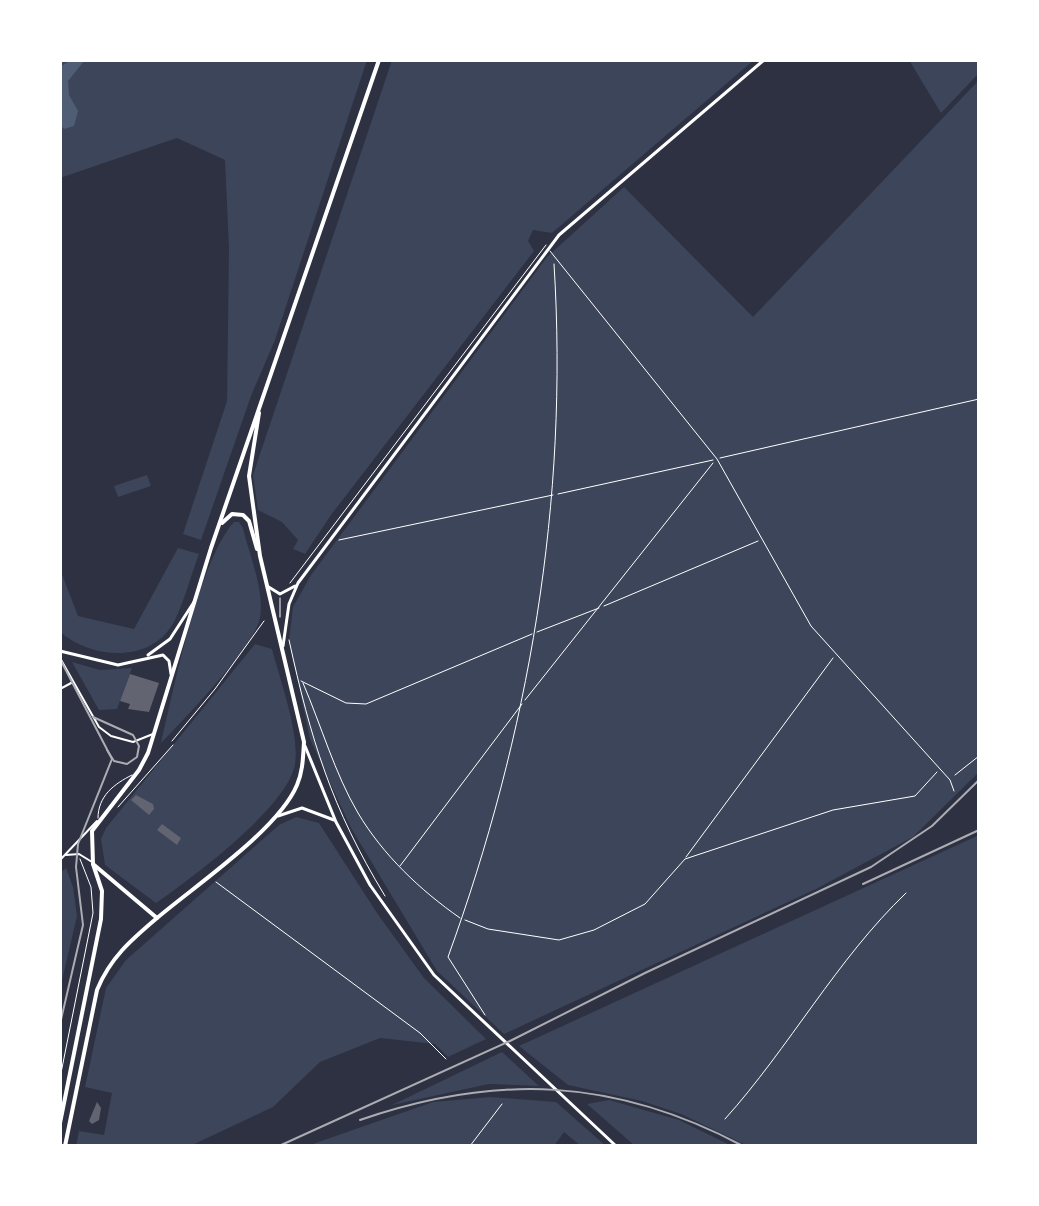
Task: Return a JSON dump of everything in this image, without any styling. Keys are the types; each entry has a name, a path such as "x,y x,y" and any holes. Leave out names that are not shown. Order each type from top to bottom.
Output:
{"main road":[{"path":"60,1123 101,919 102,891 93,864 90,837 98,821 138,772 154,733 218,528 379,60"},
{"path":"283,650 289,604 298,583 564,229 764,60"},
{"path":"259,413 249,476 264,581 304,742 336,822 370,885 434,975 616,1146"},
{"path":"218,528 232,514 246,517 261,563"},
{"path":"264,581 280,594 298,583"},
{"path":"143,659 170,639 194,602"},
{"path":"60,651 107,665 165,656 171,674"},
{"path":"65,1146 97,990 105,969 157,918 278,816 298,783 304,742"},
{"path":"278,816 302,808 336,822"},
{"path":"93,864 157,918"}],"street":[{"path":"60,658 94,721 104,732 125,741 137,742 154,733"},
{"path":"60,689 73,682"},
{"path":"60,860 98,821"},
{"path":"65,856 78,853 93,864"}],"lane":[{"path":"549,250 717,459 811,626 950,780 954,791"},
{"path":"717,459 979,399"},
{"path":"172,741 264,621"},
{"path":"98,821 98,809 108,791 138,772"}],"path":[{"path":"280,617 280,594 544,243"},
{"path":"488,1025 448,957 506,778 523,702 554,495 554,265 549,250"},
{"path":"336,539 367,536 717,459"},
{"path":"399,867 563,648 601,607 717,459"},
{"path":"288,674 346,703 366,704 761,540"},
{"path":"290,633 298,680 325,779 355,845 386,899"},
{"path":"303,683 358,813 399,867 427,895 462,919 488,929 559,940 594,930 645,904 685,859 836,653"},
{"path":"112,814 173,745"},
{"path":"950,780 979,756"},
{"path":"685,859 833,810 915,796 939,770"},
{"path":"60,1078 93,913 91,887 79,860"},
{"path":"208,875 420,1033 446,1059"},
{"path":"725,1119 767,1072 843,968 906,893"},
{"path":"479,1015 488,1025"},
{"path":"470,1146 502,1104"}],"shaded area":[{"path":"60,60 367,60 275,340 251,396 201,540 183,534 227,401 229,248 225,160 177,138 60,178"},
{"path":"71,60 85,60 68,81 69,95 78,111 74,126 64,129 60,125 60,67"},
{"path":"392,60 754,60 552,233 533,230 528,241 534,251 331,515 305,554 293,549 298,540 282,522 258,510 253,475"},
{"path":"909,60 979,60 979,73 941,113"},
{"path":"979,80 979,772 913,837 816,889 504,1034 437,971 351,828 310,739 289,640 293,607 311,575 547,257 624,187 753,317"},
{"path":"147,475 151,486 118,497 114,486"},
{"path":"234,522 239,522 243,528 256,573 260,618 246,646 161,743 199,594 221,540"},
{"path":"178,548 199,554 175,620 165,634 152,644 138,651 105,652 89,648 60,632 60,569 78,616 134,629"},
{"path":"255,644 272,649 295,738 295,764 288,781 257,820 192,877 156,903 105,865 101,839 106,828"},
{"path":"72,662 100,670 132,668 117,709 99,710"},
{"path":"296,817 319,823 377,913 424,978 486,1039 448,1057 435,1044 380,1038 320,1062 273,1107 190,1146 76,1146 79,1131 104,1135 112,1093 85,1087 106,988 126,960 279,825"},
{"path":"979,835 979,1146 748,1146 681,1114 642,1101 568,1085 519,1046"},
{"path":"66,868 73,887 77,916 60,989 60,873"},
{"path":"502,1052 539,1086 489,1084 392,1105"},
{"path":"490,1097 556,1102 606,1146 581,1146 564,1132 554,1146 307,1146 433,1102"},
{"path":"609,1100 679,1120 732,1146 635,1146 587,1104"}],"building":[{"path":"130,674 159,683 149,712 128,709 130,704 120,701"},
{"path":"136,795 153,804 154,809 149,815 131,800"},
{"path":"162,824 181,838 177,845 157,830"},
{"path":"97,1102 101,1108 99,1120 92,1124 89,1121"}],"tram line":[{"path":"60,659 112,759 78,844 76,867 83,925 60,1024"},
{"path":"93,717 133,735 139,746 137,757 127,764 114,761 107,750"}],"railway":[{"path":"279,1146 510,1041 645,973 871,867 932,826 979,780"},
{"path":"863,884 979,830"},
{"path":"360,1120 460,1095 508,1090 555,1090 602,1095 648,1107 695,1123 743,1146"}]}
